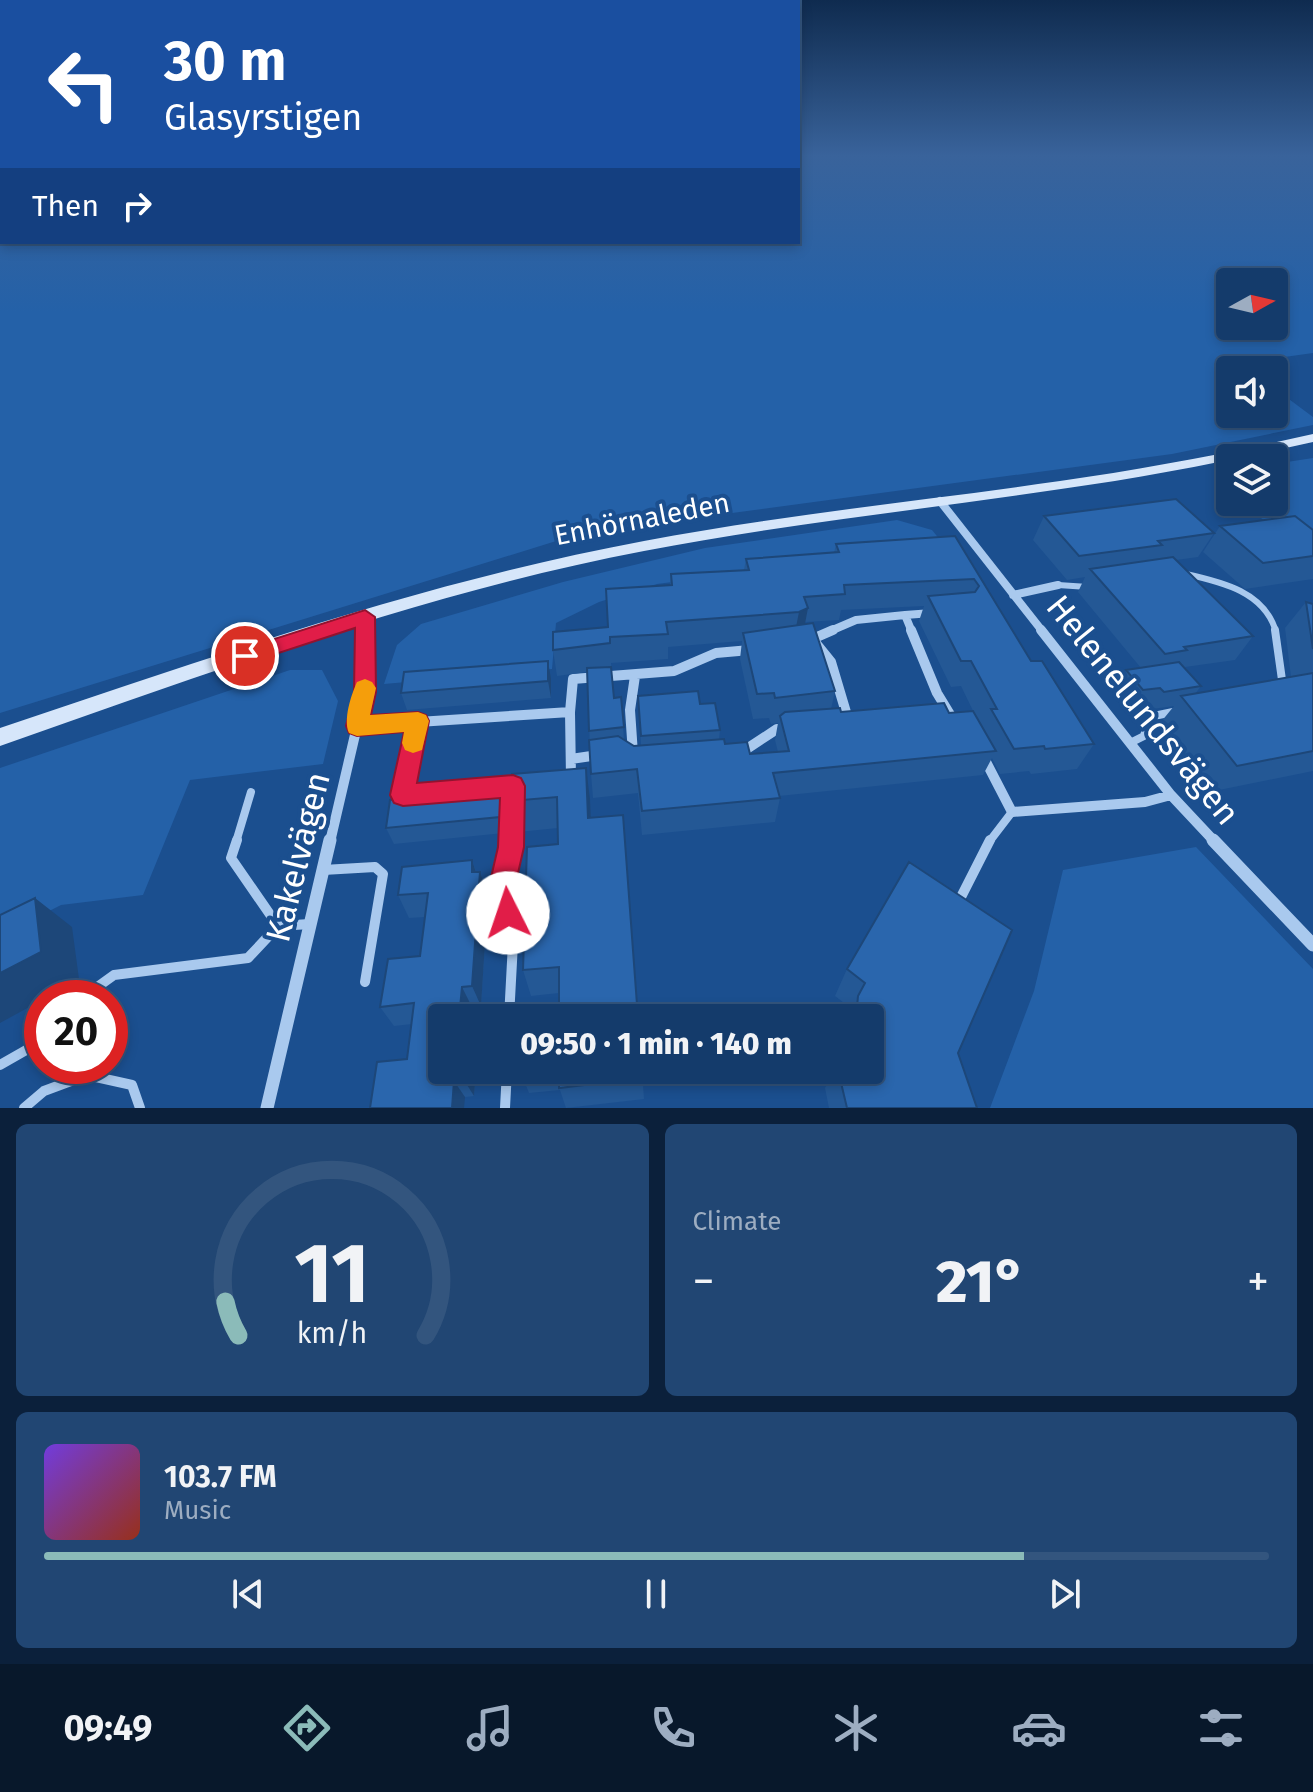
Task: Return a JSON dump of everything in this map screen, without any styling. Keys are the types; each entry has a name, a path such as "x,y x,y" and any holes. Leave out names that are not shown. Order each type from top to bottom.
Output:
{"street":[{"name":"Enhörnaleden","path":"0,737 489,579 778,522 940,501 1258,452 1313,438"},
{"name":"Helenelundsvägen","path":"940,501 1171,795 1313,945"},
{"path":"1013,595 1058,585"},
{"path":"796,645 856,620 948,612"},
{"path":"905,615 937,693 955,720 936,717"},
{"name":"Kakelvägen","path":"267,1108 365,692 365,617"},
{"path":"812,639 831,662 849,724"},
{"path":"557,782 571,781 573,679 674,671 716,653 756,649"},
{"path":"634,762 630,710 635,676"},
{"path":"357,726 570,712"},
{"path":"418,721 403,795 527,785"},
{"path":"834,725 863,723"},
{"path":"731,755 745,753 777,729 791,728"},
{"path":"975,743 1012,812 1145,802 1171,795"},
{"path":"622,752 634,762 648,761"},
{"path":"571,759 609,754"}],"lane":[{"path":"1178,573 1205,578 1251,597 1266,609 1274,624 1284,693 1269,695"},
{"path":"1058,585 1093,586"},
{"path":"1130,743 1144,736 1149,717 1179,711"},
{"path":"510,1004 513,943 503,882 511,847 513,786"},
{"path":"251,792 231,858 278,926"},
{"path":"955,908 991,837 1012,812"},
{"path":"323,870 375,867 383,874 365,982"},
{"path":"107,980 114,975 248,958 278,926 310,924"},
{"path":"0,1065 24,1051"},
{"path":"24,1108 44,1091 87,1075 132,1085 140,1108"},
{"path":"505,1108 506,1084"}],"shaded area":[{"path":"800,209 1313,209 1313,353 1288,356 1216,356 1216,428 1288,428 1288,398 1313,417 1313,425 1172,454 582,533 0,713 0,244 800,244"},
{"path":"1313,458 1313,556 1258,516 1288,516 1288,462"},
{"path":"897,520 932,530 945,546 657,584 599,602 556,623 552,669 384,684 397,645 421,624 563,582 705,548"},
{"path":"290,670 322,670 338,701 323,764 190,780 143,895 61,905 0,936 0,768"},
{"path":"1196,847 1313,969 1313,1108 990,1108 1034,991 1063,870"}],"building":[{"path":"1176,499 1214,533 1158,541 1162,545 1079,556 1044,516"},
{"path":"1295,516 1313,530 1313,556 1263,563 1220,526"},
{"path":"955,536 1031,661 1042,661 1094,744 1014,749 991,709 997,709 971,661 961,661 928,596 975,592 979,586 974,579 844,585 845,594 804,597 808,608 799,612 666,622 668,634 610,637 610,643 553,650 553,632 608,627 606,589 672,585 671,574 749,570 746,559 839,552 836,544"},
{"path":"1173,557 1253,636 1184,647 1187,650 1165,654 1090,569"},
{"path":"1306,602 1313,604 1313,649"},
{"path":"813,623 835,691 775,698 774,693 757,694 743,633"},
{"path":"548,661 548,681 401,693 404,672"},
{"path":"1179,662 1201,686 1164,692 1160,688 1143,690 1126,670"},
{"path":"611,667 614,698 621,697 624,727 589,731 587,668"},
{"path":"1313,673 1313,751 1237,766 1181,696"},
{"path":"698,691 700,704 715,703 720,730 641,736 638,696"},
{"path":"944,703 949,713 973,711 996,751 773,773 780,798 642,811 637,769 591,774 589,740 618,736 634,746 724,739 725,744 747,742 750,754 789,751 780,716 785,712 840,708 841,712"},
{"path":"586,768 588,818 623,815 637,1004 559,1004 559,967 523,970 527,847 558,844 557,797 511,801 512,774"},
{"path":"501,790 500,817 386,828 390,800"},
{"path":"472,860 472,872 480,872 472,986 462,987 460,1004 428,1004 428,1084 454,1084 452,1108 370,1108 377,1062 407,1059 414,1003 380,1007 388,959 420,956 428,893 398,895 402,867"},
{"path":"909,862 1012,930 958,1053 977,1108 847,1108 841,1084 884,1084 884,1004 857,1004 865,983 847,969"},
{"path":"35,898 41,952 0,973 0,915"},
{"path":"559,1084 593,1084 559,1088"}],"slow traffic":[{"path":"365,688 357,726 418,721 413,743"}],"route":[{"path":"245,656 365,617 365,692 357,726 418,721 403,795 513,786 511,847 503,882 508,913"}]}
